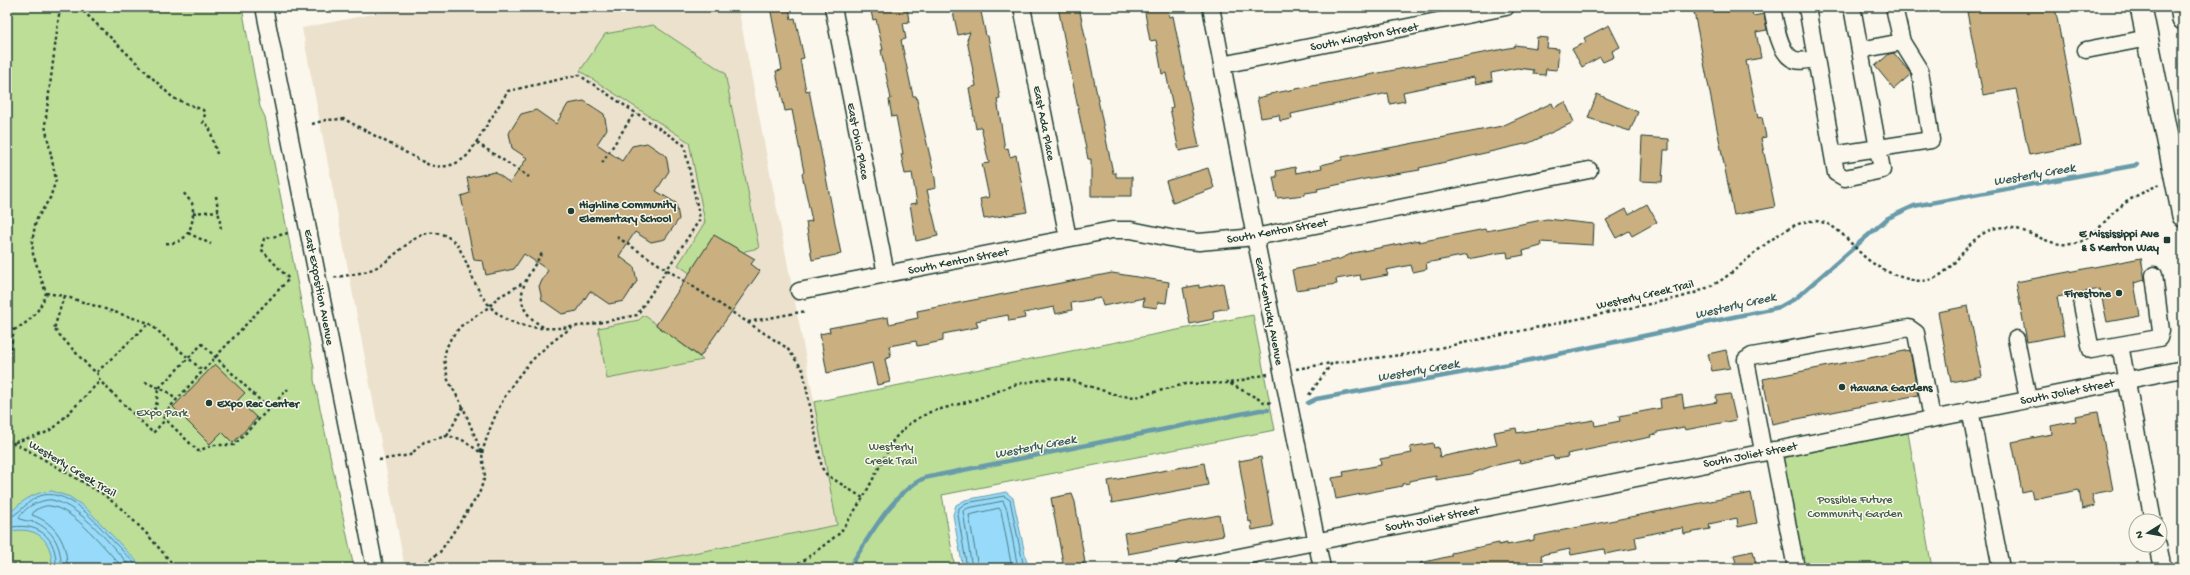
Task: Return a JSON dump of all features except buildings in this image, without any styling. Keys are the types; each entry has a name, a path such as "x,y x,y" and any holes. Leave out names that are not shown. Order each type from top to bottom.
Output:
{"main road":[{"path":"2141,7 2178,160 2183,216"},
{"path":"2180,7 2183,19"}],"street":[{"name":"East Exposition Avenue","path":"264,7 375,568"},
{"name":"East Ohio Place","path":"833,7 886,274"},
{"name":"East Ada Place","path":"1022,7 1068,238"},
{"name":"East Kentucky Avenue","path":"1211,7 1255,237 1322,568"},
{"name":"South Kingston Street","path":"1222,64 1506,7"},
{"path":"1772,7 1782,45 1791,58 1801,61 1816,58"},
{"path":"1807,7 1836,173 1845,178 1882,170 1852,7"},
{"path":"1833,155 1931,140 1920,71 1902,42 1894,7"},
{"path":"2086,50 2148,38"},
{"path":"1860,50 1902,42"},
{"name":"South Kenton Street","path":"799,292 1068,238 1118,230 1151,233 1180,240 1199,242 1255,237 1589,170"},
{"path":"2082,305 2091,350 2159,338 2161,331 2154,274"},
{"path":"1796,568 1746,360 1752,356 1909,328 1916,333 1932,418"},
{"path":"2016,339 2028,399"},
{"path":"2120,345 2151,513"},
{"name":"South Joliet Street","path":"1184,568 1970,410 2183,369"},
{"path":"1970,410 2001,568"},
{"path":"2160,553 2163,568"}],"path":[{"path":"7,367 14,330 28,322 36,313 46,293 33,254 32,242 36,220 50,198 56,180 45,125 60,7"},
{"path":"79,7 173,98 203,110 205,114 203,123 209,126 216,154"},
{"path":"312,124 335,118 344,119 429,165 439,167 461,161 477,143 508,91 579,75 684,145 700,220 637,315 575,326 543,328 516,325 489,307 477,288 456,243 450,238 441,235 422,235 417,237 405,244 387,261 376,267 343,276"},
{"path":"602,163 635,112"},
{"path":"477,143 528,177"},
{"name":"Westerly Creek Trail","path":"1309,395 1332,363 1410,354 1699,292 1720,281 1780,235 1796,225 1811,221 1830,226 1845,235 1865,258 1887,272 1913,280 1934,279 1949,268 1983,234 1991,230 2012,227 2059,243 2070,244 2081,242 2088,238 2120,207 2140,194 2160,184 2158,177"},
{"path":"166,243 177,244 188,233 193,213 191,199 182,191"},
{"path":"216,196 221,229"},
{"path":"193,213 219,212"},
{"path":"188,233 211,244"},
{"path":"288,233 264,239 261,249 289,279 233,337 217,358 203,370 162,416 198,452 213,445 234,445 288,389"},
{"path":"617,237 787,348 796,358 803,370 807,383 822,468 827,475 863,498"},
{"path":"414,568 424,564 440,552 479,494 485,476 482,454 463,407 448,380 444,359 446,349 451,338 461,326 489,307 497,298 523,283 543,252"},
{"path":"523,283 522,302 525,310 531,320 543,328"},
{"path":"46,293 64,296 149,323 203,370"},
{"path":"64,296 54,329 91,369 97,372 100,382 153,433 165,420"},
{"path":"748,322 806,311"},
{"path":"97,372 149,323"},
{"path":"7,326 14,330"},
{"path":"482,454 497,413 516,379 540,351 575,326"},
{"path":"137,417 156,408 158,389 202,344 269,409"},
{"path":"794,568 840,533 863,498 894,439 919,417 1032,380 1051,378 1070,380 1120,396 1136,397 1185,384 1229,383 1264,402 1271,403"},
{"path":"14,443 45,433 55,427 100,382"},
{"path":"144,382 168,392 176,400"},
{"path":"446,436 463,407"},
{"path":"380,460 410,455 424,442 446,436 461,439 472,444 482,454"},
{"name":"Westerly Creek Trail","path":"7,440 84,482 124,510 176,568"},
{"path":"1282,568 1296,566 1302,568"}],"shaded area":[{"path":"408,7 738,7 838,525 617,568 405,568 302,28"}],"green space":[{"name":"Expo Park","path":"7,7 242,7 260,107 265,117 314,368 314,380 354,568 7,568"},
{"path":"653,25 725,73 759,248 745,251 716,291 678,265 705,222 689,142 580,71 605,34"},
{"path":"644,315 703,360 607,379 598,328 639,320"},
{"name":"Westerly Creek Trail","path":"1253,315 1275,430 942,495 955,568 617,568 837,525 814,402"},
{"name":"Possible Future Community Garden","path":"1908,433 1932,568 1803,568 1781,458"}],"water":[{"path":"52,491 70,497 86,508 143,568 52,568 52,558 49,549 46,542 40,536 34,532 26,530 7,532 7,516 17,506 38,493"},
{"path":"1006,492 1013,498 1028,568 963,568 953,515 956,505 965,500"}],"waterway":[{"name":"Westerly Creek","path":"1308,403 1316,399 1521,362 1780,307 1796,298 1888,218 1914,206 2137,165"},
{"name":"Westerly Creek","path":"849,568 891,506 912,485 924,478 1260,410 1268,410"}],"place":[{"name":"Highline Community Elementary School","path":"571,211"},
{"name":"E Mississippi Ave & S Kenton Way","path":"2167,240"},
{"name":"Firestone","path":"2119,293"},
{"name":"Havana Gardens","path":"1842,387"},
{"name":"Expo Rec Center","path":"209,403"}]}
